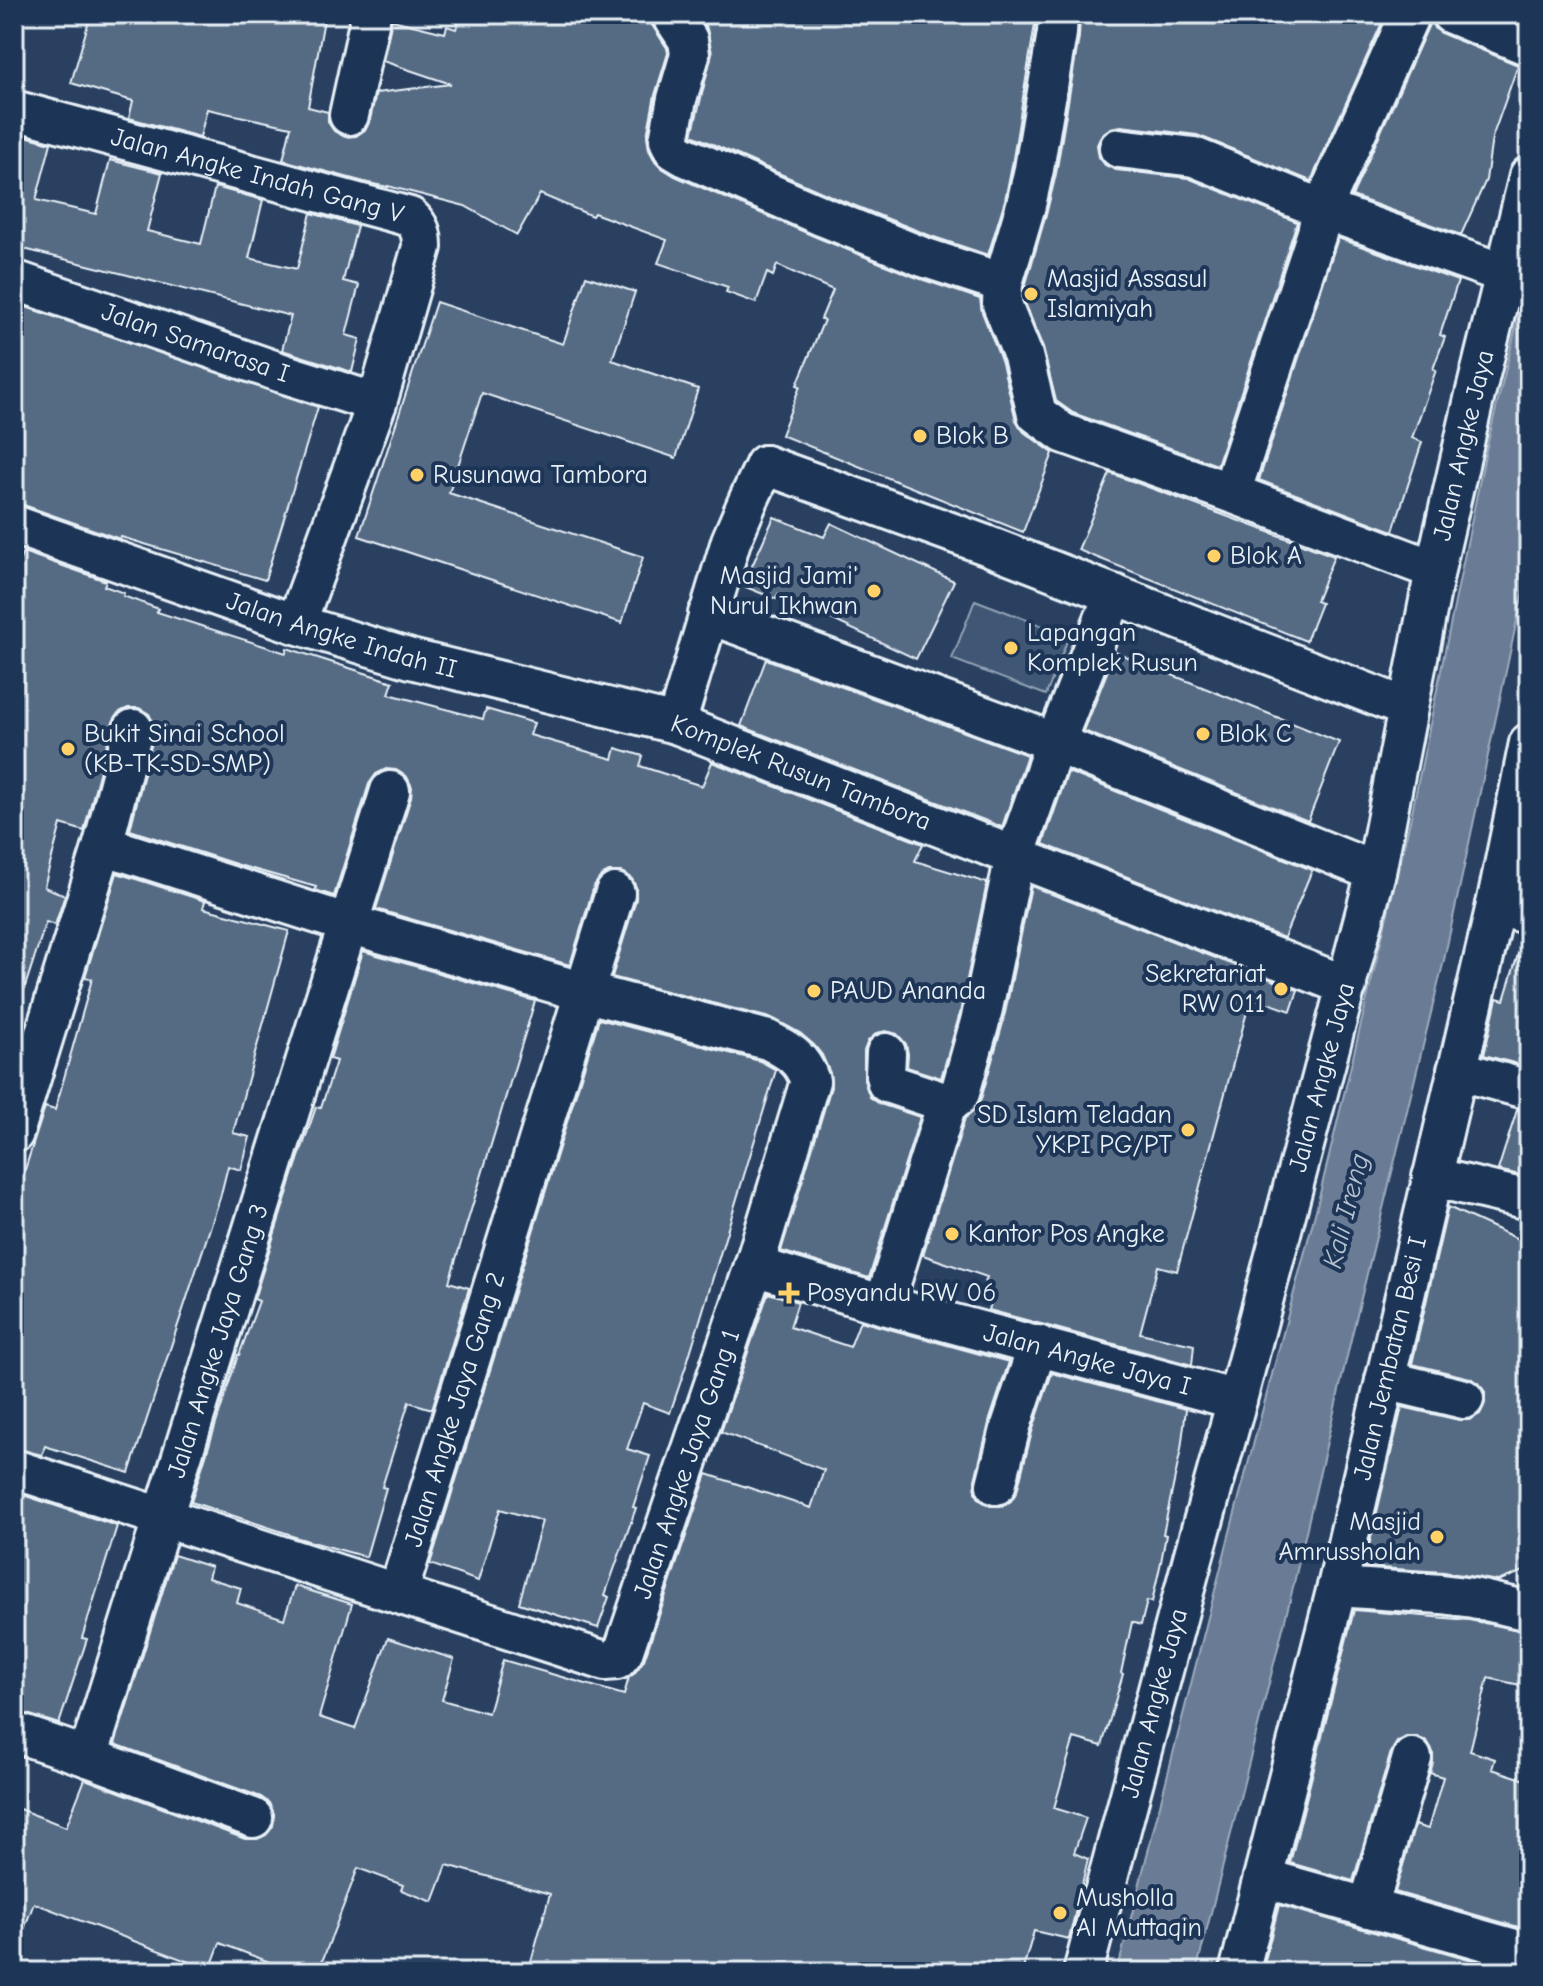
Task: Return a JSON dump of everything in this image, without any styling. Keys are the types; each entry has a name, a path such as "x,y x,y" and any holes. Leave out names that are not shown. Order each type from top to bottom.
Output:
{"street":[{"path":"349,115 371,14"},
{"path":"671,14 688,40 690,55 669,140 674,150 866,234 923,257 1003,283"},
{"path":"1058,14 1034,169 1003,283 1002,304 1023,356 1035,409 1041,418 1063,433 1435,570"},
{"path":"1231,493 1317,233 1322,209 1410,14"},
{"path":"1451,14 1529,46"},
{"name":"Jalan Angke Indah Gang V","path":"14,110 410,217 418,226 422,234 422,247 377,403 296,624"},
{"path":"1119,148 1194,157 1322,209 1505,274"},
{"name":"Jalan Angke Jaya","path":"1083,1972 1376,872 1435,570 1529,176"},
{"name":"Jalan Samarasa I","path":"14,280 377,403"},
{"name":"Komplek Rusun Tambora","path":"1347,986 676,724 731,541 765,464 986,545 1407,708"},
{"name":"Jalan Angke Indah II","path":"14,525 177,584 411,659 676,724"},
{"path":"886,1053 887,1083 947,1103 960,1093 981,1018 1015,856 1055,743 1114,594"},
{"path":"708,614 1055,743 1376,872"},
{"path":"14,1133 26,1055 103,845 133,729"},
{"name":"Jalan Jembatan Besi I","path":"1239,1972 1337,1587 1457,1070 1512,910 1529,743"},
{"name":"Jalan Angke Jaya Gang 3","path":"88,1757 390,791"},
{"path":"103,845 349,924 584,992"},
{"name":"Jalan Angke Jaya Gang 2","path":"398,1593 615,893"},
{"name":"Jalan Angke Jaya Gang 1","path":"398,1593 605,1661 617,1660 623,1653 754,1266 810,1081 804,1065 768,1040 584,992"},
{"path":"1457,1070 1529,1090"},
{"path":"884,1305 947,1103"},
{"path":"1432,1177 1529,1200"},
{"name":"Jalan Angke Jaya I","path":"754,1266 884,1305 1237,1400"},
{"path":"996,1485 1011,1426 1038,1345"},
{"path":"1385,1380 1464,1399"},
{"path":"14,1469 398,1593"},
{"path":"1337,1587 1441,1594 1529,1611"},
{"path":"14,1732 253,1818"},
{"path":"1368,1908 1412,1758"},
{"path":"1263,1878 1529,1953"}],"shaded area":[{"name":"Lapangan Komplek Rusun","path":"975,600 1069,636 1046,695 952,659"}],"water":[{"name":"Kali Ireng","path":"1529,273 1529,564 1444,960 1290,1600 1196,1972 1117,1972 1316,1210 1411,817 1486,450"}],"building":[{"path":"91,14 325,14 308,107 328,112 328,122 334,131 345,137 356,136 366,129 376,93 451,84 383,61 392,20 445,33 447,26 456,29 461,14 649,14 668,53 647,136 649,150 662,168 816,237 915,277 980,299 1002,363 1016,420 1024,432 1053,453 1023,532 781,435 833,290 777,265 773,276 767,273 756,303 726,292 728,287 658,263 667,240 594,213 592,216 540,194 517,235 465,206 283,160 291,127 207,109 200,137 129,118 133,101 71,83"},
{"path":"697,14 1018,14 1036,18 1005,200 988,255 833,197 692,135 712,53 707,29"},
{"path":"1080,14 1386,14 1311,181 1197,135 1121,126 1102,134 1097,145 1099,157 1105,165 1116,170 1188,178 1297,222 1217,465 1073,413 1056,401 1043,348 1024,300 1056,174 1079,37"},
{"path":"1431,20 1434,28 1443,34 1518,65 1492,138 1486,180 1461,235 1352,196"},
{"path":"14,133 51,143 36,200 96,214 110,160 162,173 147,231 201,244 215,187 263,200 249,258 297,269 311,213 357,226 343,281 359,285 346,335 360,339 352,372 282,350 291,316 24,249 23,253 14,252"},
{"path":"1338,238 1458,281 1440,335 1445,337 1433,369 1436,370 1412,438 1422,442 1393,531 1259,480"},
{"name":"Rusunawa Tambora","path":"586,276 635,292 612,360 698,389 676,458 482,393 449,493 643,557 622,623 359,536 436,302 563,344"},
{"path":"14,303 318,407 265,580 120,539 14,504"},
{"name":"Blok A","path":"1110,473 1334,556 1316,601 1321,603 1306,641 1078,550"},
{"name":"Masjid Jami' Nurul Ikhwan","path":"774,517 824,537 831,523 954,581 916,659 778,594 776,599 743,586"},
{"path":"23,552 106,581 104,586 159,609 157,612 286,653 287,648 393,682 389,694 483,719 486,709 534,723 530,735 613,759 616,748 643,756 640,766 702,786 712,762 923,844 915,861 987,883 960,1013 941,1078 907,1067 906,1044 897,1034 886,1031 877,1033 868,1041 864,1051 864,1080 870,1097 880,1104 920,1117 869,1278 781,1251 831,1087 830,1073 814,1045 800,1033 774,1019 612,977 636,899 632,879 622,872 609,872 601,876 594,886 570,965 376,909 411,797 412,787 407,777 396,770 386,769 376,774 369,784 334,896 315,890 316,887 130,830 154,724 149,714 139,708 128,708 118,713 112,724 84,831 61,824 44,887 65,895 55,925 46,922 19,1005 14,1004 14,676 24,649 14,645 14,576"},
{"name":"Blok C","path":"1115,652 1339,742 1308,821 1084,731"},
{"path":"766,659 1027,755 1002,827 741,726"},
{"path":"1068,772 1312,870 1284,938 1043,844"},
{"path":"117,873 205,901 203,908 289,931 233,1133 250,1137 241,1170 228,1166 129,1473 45,1446 42,1455 14,1448 14,1204 45,1107 55,1110 92,979 85,977"},
{"path":"1031,886 1298,990 1291,1011 1251,997 1177,1271 1158,1266 1140,1333 1194,1345 1192,1365 989,1310 991,1303 979,1299 987,1277 923,1255 965,1118 975,1110 981,1099 1003,1023"},
{"path":"1523,938 1529,939 1529,1067 1484,1055 1497,998 1504,1000"},
{"path":"363,951 535,1001 449,1282 469,1288 432,1409 409,1402 382,1487 386,1488 366,1557 191,1502 238,1355 259,1301 254,1299 294,1172 316,1107 321,1108 336,1061 330,1059"},
{"path":"599,1019 760,1061 776,1070 670,1413 643,1403 627,1449 650,1456 633,1507 636,1508 605,1595 609,1597 598,1628 519,1603 542,1521 500,1509 478,1581 430,1564"},
{"path":"1517,1110 1529,1111 1529,1177 1498,1170"},
{"path":"1448,1207 1529,1244 1529,1569 1498,1581 1444,1572 1364,1567 1402,1407 1469,1420 1480,1414 1485,1403 1485,1392 1479,1383 1470,1378 1412,1364"},
{"path":"768,1293 798,1302 790,1327 850,1347 860,1321 1009,1362 990,1419 975,1480 975,1492 980,1500 990,1506 1003,1506 1011,1501 1017,1491 1052,1373 1186,1409 1152,1602 1147,1601 1141,1625 1132,1622 1123,1674 1102,1746 1074,1738 1054,1808 1086,1818 1074,1853 1088,1859 1069,1939 1034,1931 1022,1972 528,1972 550,1894 447,1865 433,1902 401,1890 403,1885 358,1868 318,1972 295,1972 220,1943 210,1970 34,1903 14,1950 14,1807 66,1827 85,1779 245,1839 266,1835 273,1826 274,1814 269,1803 261,1797 115,1744 174,1555 211,1567 208,1578 241,1588 237,1603 284,1619 295,1586 352,1604 319,1717 355,1729 388,1638 454,1659 442,1700 488,1713 503,1660 624,1695 629,1677 644,1660 707,1474 811,1508 824,1470 721,1432"},
{"path":"14,1492 117,1526 82,1638 87,1639 59,1724 14,1710"},
{"path":"1354,1610 1469,1620 1529,1632 1529,1687 1488,1678 1470,1751 1495,1759 1492,1769 1529,1781 1529,1930 1395,1892 1415,1825 1428,1829 1443,1777 1430,1773 1433,1752 1427,1742 1417,1737 1406,1737 1397,1742 1391,1752 1353,1881 1290,1863"},
{"path":"1279,1905 1363,1929 1515,1972 1262,1972"}],"place":[{"name":"Masjid Assasul Islamiyah","path":"1031,294"},
{"name":"Blok B","path":"920,436"},
{"name":"Rusunawa Tambora","path":"417,475"},
{"name":"Blok A","path":"1214,556"},
{"name":"Masjid Jami' Nurul Ikhwan","path":"874,591"},
{"name":"Lapangan Komplek Rusun","path":"1011,648"},
{"name":"Blok C","path":"1203,734"},
{"name":"Bukit Sinai School (KB-TK-SD-SMP)","path":"68,749"},
{"name":"Sekretariat RW 011","path":"1281,989"},
{"name":"PAUD Ananda","path":"814,991"},
{"name":"SD Islam Teladan YKPI PG/PT","path":"1188,1130"},
{"name":"Kantor Pos Angke","path":"952,1234"},
{"name":"Posyandu RW 06","path":"789,1293"},
{"name":"Masjid Amrussholah","path":"1437,1537"},
{"name":"Musholla Al Muttaqin","path":"1060,1913"}]}
